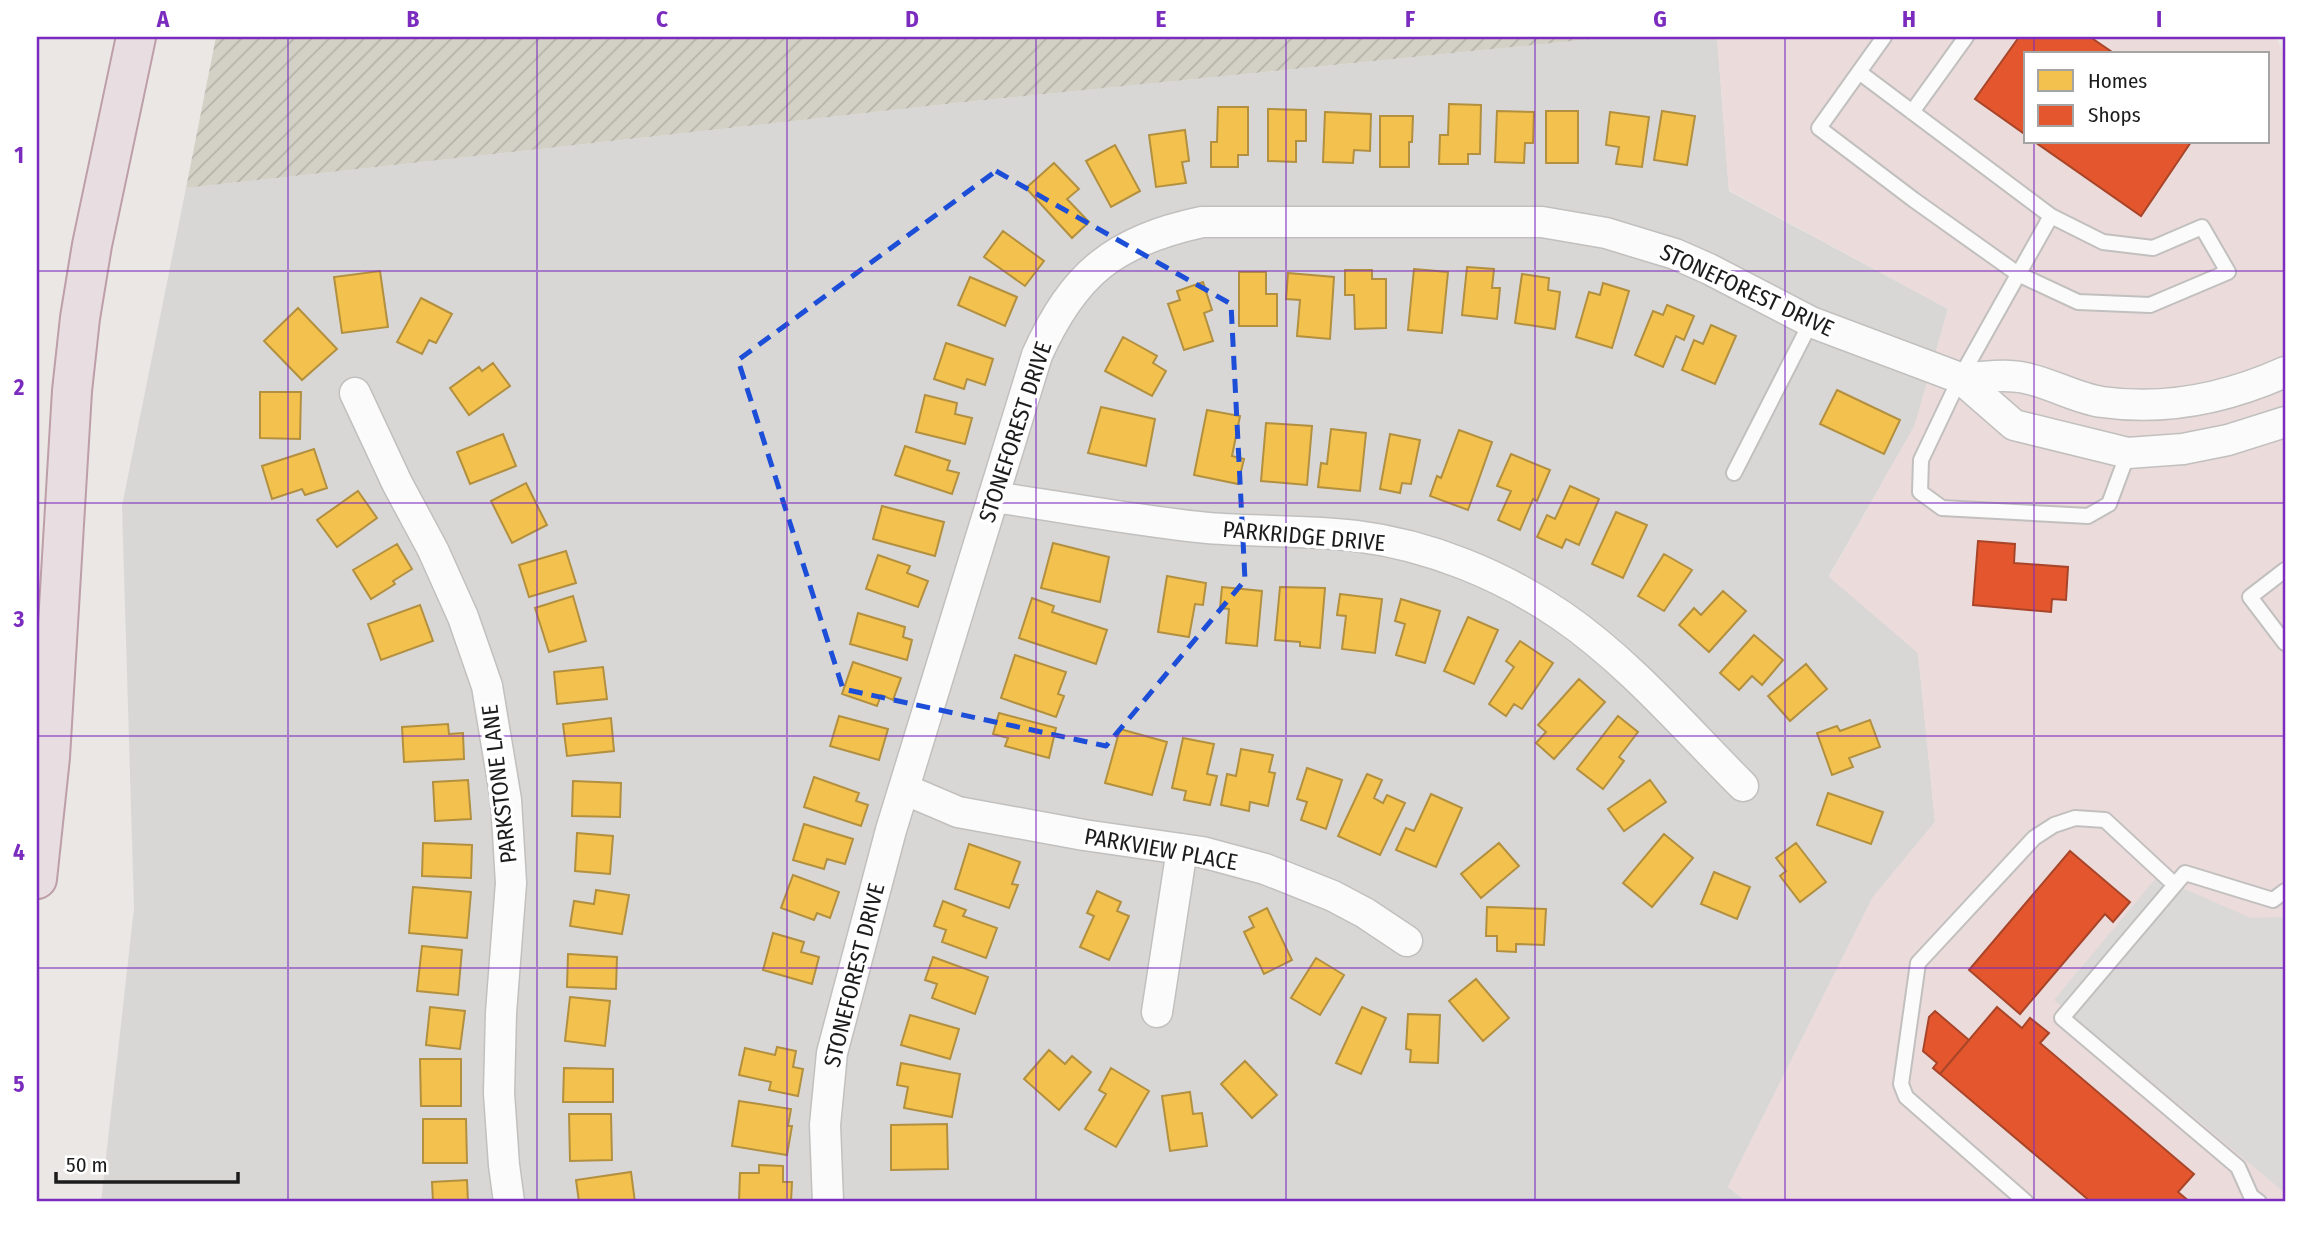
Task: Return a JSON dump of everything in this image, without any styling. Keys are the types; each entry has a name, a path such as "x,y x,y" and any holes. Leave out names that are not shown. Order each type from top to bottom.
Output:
{"highway":[{"path":"37,879 50,757 72,391 80,318 136,37"}],"street":[{"name":"STONEFOREST DRIVE","path":"828,1202 825,1125 832,1053 904,789 1037,355 1054,318 1076,288 1102,263 1132,244 1178,227 1202,222 1542,222 1606,233 1675,254 1811,322 1960,378 2014,425 2128,453 2183,449 2228,440 2285,422"},
{"name":"STONEFOREST DRIVE","path":"1960,378 2022,377 2098,401 2133,405 2220,396 2250,388 2285,372"},
{"name":"PARKSTONE LANE","path":"355,393 397,483 433,550 463,617 487,686 506,800 510,883 501,1013 499,1093 509,1202"},
{"name":"PARKRIDGE DRIVE","path":"993,498 1209,528 1358,537 1430,553 1464,565 1530,596 1590,637 1645,685 1743,786"},
{"name":"PARKVIEW PLACE","path":"904,789 958,812 1084,835 1202,852 1265,869 1365,913 1407,941"},
{"path":"1157,1012 1182,849"}],"lane":[{"path":"1859,72 2051,216 2103,242 2153,248 2202,227 2228,272 2150,305 2078,302 2018,274 1819,128 1859,72 1884,37"},
{"path":"1912,112 1966,37"},
{"path":"2051,216 1960,378 1921,460 1920,492 1942,508 2088,516 2109,504 2128,453"},
{"path":"1734,473 1811,322"},
{"path":"2285,570 2249,597 2285,643"},
{"path":"2026,1202 1906,1097 1903,1091 1901,1083 1918,963 2034,838 2054,825 2075,818 2105,820 2175,885"},
{"path":"2259,1202 2251,1196 2238,1167 2062,1018 2185,873 2273,900 2285,891"}],"highlighted area":[{"path":"996,171 1231,304 1245,580 1106,746 843,689 738,360"}],"shaded area":[{"path":"216,37 1613,37 956,103 186,188"},
{"path":"1613,37 1717,37 1729,191 1948,309 1915,425 1829,576 1918,653 1935,822 1873,897 1728,1187 1747,1202 101,1202 134,908 122,506 186,188 956,103"},
{"path":"1717,37 2276,37 2285,56 2285,1202 1747,1202 1728,1187 1873,897 1935,822 1918,653 1829,577 1915,425 1948,309 1729,190"},
{"path":"2157,877 2251,918 2285,917 2285,1193 2054,1000"}],"building: Homes":[{"path":"1449,104 1481,105 1480,154 1468,154 1468,164 1439,164 1440,135 1448,135"},
{"path":"1218,107 1248,107 1248,155 1238,155 1238,167 1211,167 1211,142 1217,142"},
{"path":"1268,109 1306,110 1306,141 1296,141 1296,162 1268,161"},
{"path":"1497,111 1534,112 1533,143 1525,143 1524,163 1495,162"},
{"path":"1546,111 1578,111 1578,163 1546,163"},
{"path":"1662,111 1695,116 1687,165 1654,160"},
{"path":"1325,112 1371,114 1370,151 1354,150 1353,163 1323,162"},
{"path":"1610,112 1649,117 1642,167 1616,164 1619,147 1606,145"},
{"path":"1380,116 1413,116 1409,167 1380,167"},
{"path":"1185,130 1189,161 1182,162 1186,183 1156,187 1149,135"},
{"path":"1115,145 1140,191 1111,207 1086,161"},
{"path":"1054,163 1079,189 1067,199 1089,222 1072,238 1026,188"},
{"path":"1003,231 1044,261 1025,286 984,257"},
{"path":"1467,267 1494,269 1492,288 1500,288 1497,319 1462,315"},
{"path":"1414,269 1448,272 1442,333 1408,330"},
{"path":"1345,270 1372,270 1372,279 1386,279 1386,328 1355,329 1354,295 1345,295"},
{"path":"380,271 388,327 342,333 334,277"},
{"path":"1239,272 1266,272 1266,294 1277,294 1277,326 1239,326"},
{"path":"1288,273 1334,277 1330,339 1297,336 1300,300 1286,299"},
{"path":"1522,274 1549,278 1548,290 1560,292 1555,329 1515,323"},
{"path":"970,277 1017,297 1005,326 958,305"},
{"path":"1203,282 1212,310 1204,313 1213,341 1184,350 1168,304 1180,300 1177,291"},
{"path":"1603,283 1629,291 1612,348 1576,337 1589,292 1600,295"},
{"path":"421,298 452,314 436,343 429,340 422,354 397,342"},
{"path":"1667,305 1694,316 1684,340 1676,336 1663,367 1635,355 1653,311 1663,315"},
{"path":"298,308 337,349 302,380 264,341"},
{"path":"1711,325 1736,336 1715,384 1682,370 1694,340 1703,344"},
{"path":"1123,337 1157,356 1153,363 1166,371 1152,396 1105,371"},
{"path":"946,343 993,359 985,385 967,379 964,389 934,379"},
{"path":"493,363 510,386 469,415 450,388 479,367 482,371"},
{"path":"1837,390 1900,420 1884,454 1820,424"},
{"path":"260,392 301,392 300,439 260,438"},
{"path":"925,395 957,403 955,414 972,418 965,444 916,432"},
{"path":"1101,407 1155,419 1146,466 1088,453"},
{"path":"1207,410 1240,416 1232,456 1244,459 1238,484 1194,475"},
{"path":"1266,423 1312,426 1307,485 1261,481"},
{"path":"1331,429 1366,433 1360,491 1318,487 1321,463 1327,464"},
{"path":"1459,430 1492,442 1468,510 1430,496 1437,476 1441,478"},
{"path":"503,434 516,466 470,484 457,452"},
{"path":"1390,434 1420,440 1411,484 1402,483 1400,493 1380,489"},
{"path":"905,446 950,461 947,470 959,473 952,494 895,475"},
{"path":"314,449 327,488 305,495 302,489 272,499 262,466"},
{"path":"1511,454 1550,470 1537,501 1533,499 1520,530 1498,520 1511,491 1497,486"},
{"path":"526,483 547,525 512,543 491,501"},
{"path":"1570,486 1599,499 1579,545 1566,539 1562,548 1537,537 1547,515 1555,519"},
{"path":"358,491 377,518 337,547 317,520"},
{"path":"882,506 944,522 935,556 873,539"},
{"path":"1616,512 1647,525 1623,578 1592,564"},
{"path":"1053,543 1109,557 1100,602 1041,588"},
{"path":"397,544 412,569 371,599 353,570"},
{"path":"566,551 576,583 529,597 519,565"},
{"path":"1664,554 1692,570 1664,611 1638,596"},
{"path":"878,555 910,566 907,573 928,581 918,607 866,589"},
{"path":"1167,576 1206,583 1203,605 1195,604 1189,637 1158,632"},
{"path":"1222,587 1262,591 1257,646 1226,643 1229,609 1220,608"},
{"path":"1280,587 1325,588 1320,648 1300,646 1300,642 1275,640"},
{"path":"1723,591 1746,611 1709,652 1679,625 1694,608 1701,615"},
{"path":"1340,594 1382,599 1375,653 1342,649 1346,616 1337,615"},
{"path":"573,596 586,641 549,652 535,608"},
{"path":"1032,598 1054,606 1052,612 1107,630 1096,664 1019,638"},
{"path":"1401,599 1440,611 1425,663 1396,655 1405,624 1395,621"},
{"path":"420,605 433,641 381,660 368,624"},
{"path":"858,613 905,627 903,637 912,640 907,660 850,644"},
{"path":"1468,617 1498,630 1474,684 1444,671"},
{"path":"1754,635 1783,660 1762,685 1752,676 1739,690 1720,673"},
{"path":"1520,641 1553,663 1522,709 1514,704 1506,716 1489,704 1514,667 1506,661"},
{"path":"1015,655 1066,672 1058,694 1064,696 1056,717 1001,698"},
{"path":"853,662 901,678 893,700 881,695 877,706 842,694"},
{"path":"1806,664 1827,689 1790,721 1768,696"},
{"path":"603,667 607,699 557,704 554,672"},
{"path":"1579,679 1605,702 1554,759 1536,743 1546,732 1538,725"},
{"path":"999,713 1056,728 1049,758 1005,746 1008,738 993,734"},
{"path":"839,716 888,729 879,760 830,746"},
{"path":"1618,716 1638,732 1619,757 1624,761 1603,789 1577,769"},
{"path":"611,718 614,751 567,756 563,724"},
{"path":"1870,720 1880,747 1849,758 1853,767 1832,775 1817,733 1837,726 1840,731"},
{"path":"448,724 449,734 463,733 464,759 404,762 402,727"},
{"path":"1120,729 1167,742 1152,795 1105,783"},
{"path":"1183,738 1214,744 1207,774 1217,776 1210,805 1184,800 1186,791 1172,788"},
{"path":"1241,749 1273,755 1269,772 1275,773 1268,806 1250,802 1249,811 1221,805 1227,774 1236,776"},
{"path":"1307,768 1342,780 1326,829 1301,820 1307,802 1297,799"},
{"path":"1367,774 1382,780 1374,798 1383,803 1387,795 1405,803 1380,855 1338,836"},
{"path":"814,777 859,793 856,801 868,805 861,826 804,807"},
{"path":"468,780 471,819 435,821 433,782"},
{"path":"1650,780 1666,802 1624,831 1608,809"},
{"path":"573,781 621,783 620,817 572,816"},
{"path":"1828,793 1883,812 1871,844 1817,825"},
{"path":"1431,794 1462,808 1436,867 1396,850 1406,828 1414,831"},
{"path":"804,824 853,839 845,864 827,859 824,869 793,860"},
{"path":"577,833 613,836 610,874 575,871"},
{"path":"1664,834 1693,858 1652,907 1623,883"},
{"path":"423,843 472,845 471,878 422,876"},
{"path":"1499,843 1519,866 1481,898 1461,874"},
{"path":"1796,843 1826,882 1800,902 1780,876 1786,871 1776,858"},
{"path":"969,844 1020,862 1012,884 1018,885 1009,908 955,889"},
{"path":"1714,872 1750,887 1737,919 1701,904"},
{"path":"793,875 839,892 830,918 817,913 814,920 781,908"},
{"path":"413,887 471,892 467,938 409,933"},
{"path":"596,890 629,895 622,934 570,926 574,901 594,904"},
{"path":"1097,891 1121,902 1117,911 1129,916 1109,960 1080,947 1094,916 1087,913"},
{"path":"943,901 966,910 963,916 997,928 986,958 942,942 946,930 934,926"},
{"path":"1487,907 1546,909 1544,945 1516,944 1516,952 1497,951 1497,936 1486,936"},
{"path":"1267,908 1292,960 1264,974 1244,932 1254,927 1249,917"},
{"path":"773,933 804,942 801,952 819,957 812,984 763,970"},
{"path":"422,946 462,950 458,995 417,991"},
{"path":"568,954 617,957 616,989 567,987"},
{"path":"933,957 988,977 975,1014 932,998 937,984 925,980"},
{"path":"1316,958 1344,975 1320,1015 1291,998"},
{"path":"1476,979 1509,1018 1483,1041 1449,1001"},
{"path":"570,997 610,1001 605,1046 565,1041"},
{"path":"430,1007 465,1011 460,1049 426,1045"},
{"path":"1362,1007 1386,1018 1361,1074 1336,1063"},
{"path":"1408,1014 1440,1015 1438,1063 1410,1062 1411,1050 1406,1049"},
{"path":"910,1015 959,1029 950,1059 901,1045"},
{"path":"777,1047 796,1051 793,1067 803,1069 798,1096 769,1090 771,1082 739,1075 745,1048 775,1055"},
{"path":"1049,1050 1065,1064 1072,1056 1091,1072 1059,1110 1024,1079"},
{"path":"420,1059 461,1059 461,1106 421,1106"},
{"path":"1245,1061 1277,1095 1252,1118 1221,1084"},
{"path":"901,1063 960,1074 952,1117 904,1108 908,1087 897,1085"},
{"path":"564,1068 613,1069 613,1102 563,1102"},
{"path":"1111,1068 1149,1091 1116,1147 1085,1129 1106,1094 1099,1090"},
{"path":"1190,1092 1193,1114 1202,1113 1207,1146 1170,1151 1162,1096"},
{"path":"739,1101 791,1109 788,1126 792,1126 787,1155 732,1146"},
{"path":"569,1114 611,1114 612,1160 570,1161"},
{"path":"423,1119 466,1119 467,1163 423,1163"},
{"path":"947,1124 948,1169 891,1170 891,1125"},
{"path":"759,1165 783,1166 783,1182 792,1182 791,1202 739,1201 740,1173 759,1173"},
{"path":"631,1172 635,1202 579,1202 576,1180"},
{"path":"467,1180 468,1202 433,1202 432,1182"}],"building: Shops":[{"path":"2019,37 2090,37 2112,52 2024,52 2024,134 1975,99"},
{"path":"2038,144 2190,144 2141,216"},
{"path":"1978,541 2015,544 2014,563 2068,567 2066,600 2052,599 2051,612 1973,605"},
{"path":"2070,851 2130,902 2113,922 2105,914 2020,1014 1969,970"},
{"path":"1997,1007 2022,1028 2030,1018 2049,1033 2040,1043 2194,1174 2178,1192 2190,1202 2091,1202 1940,1074"},
{"path":"1935,1011 1969,1040 1940,1074 1933,1068 1937,1063 1923,1051 1929,1017"}]}
